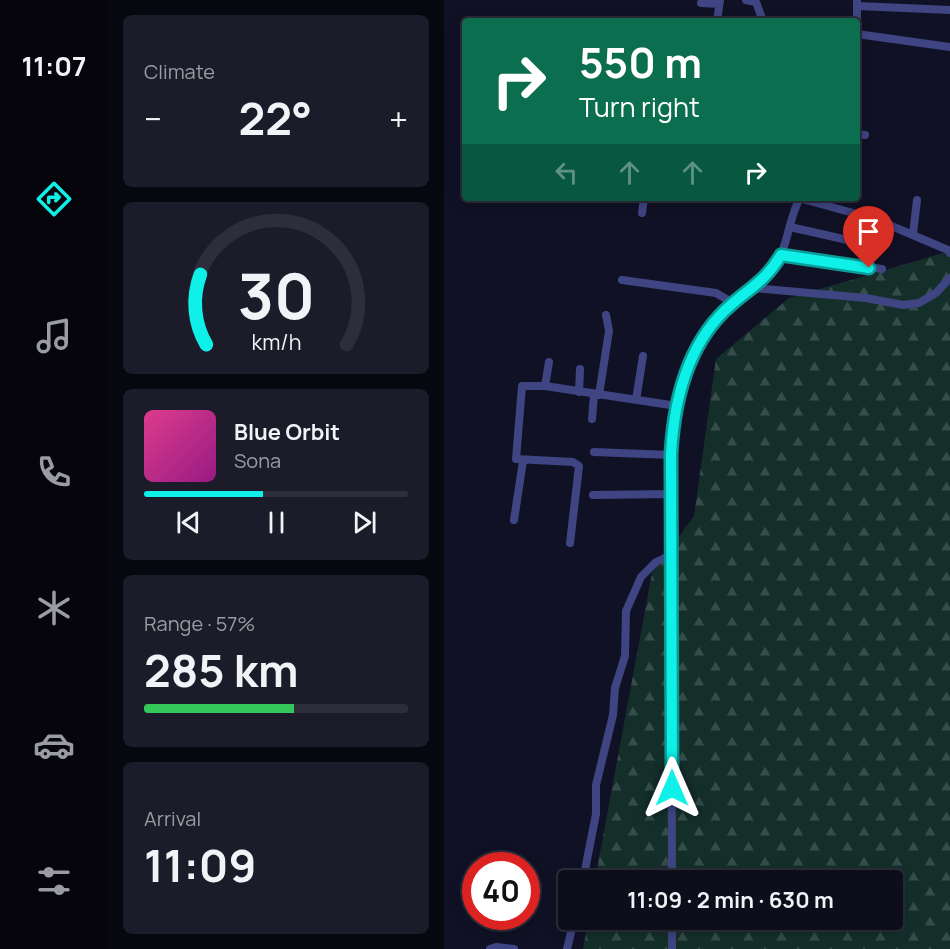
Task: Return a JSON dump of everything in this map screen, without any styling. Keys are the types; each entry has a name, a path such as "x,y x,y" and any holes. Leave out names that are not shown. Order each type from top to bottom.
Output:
{"street":[{"path":"746,0 756,2 762,18"},
{"path":"701,3 720,2 717,18"},
{"path":"858,18 858,3 950,10"},
{"path":"860,36 950,47"},
{"path":"913,234 917,200"},
{"path":"642,213 644,201"},
{"path":"672,870 671,454 673,423 700,340 733,303 754,288 774,266 781,255 799,201"},
{"path":"811,201 875,219 949,249"},
{"path":"790,227 861,243"},
{"path":"781,255 882,269"},
{"path":"754,288 866,298 903,304 919,303 936,293 950,278"},
{"path":"622,280 716,293 733,303"},
{"path":"592,419 609,331 606,315"},
{"path":"636,400 643,356"},
{"path":"545,386 549,362"},
{"path":"579,392 580,369"},
{"path":"570,543 579,466 573,462 523,461 515,458 522,388 525,384 677,406"},
{"path":"594,452 671,454"},
{"path":"514,519 523,461"},
{"path":"593,495 671,494"},
{"path":"586,870 596,814 596,785 613,715 615,688 625,656 626,611 641,577 656,562 671,555"},
{"path":"567,949 572,930"},
{"path":"672,930 672,949"},
{"path":"490,949 496,947 514,949"}],"green space":[{"path":"950,251 950,949 583,949 586,930 903,930 903,870 597,870 652,573 694,516 716,359 789,298"}],"route":[{"path":"672,788 671,454 673,423 692,357 700,340 711,325 733,303 754,288 781,255 869,268"}]}
